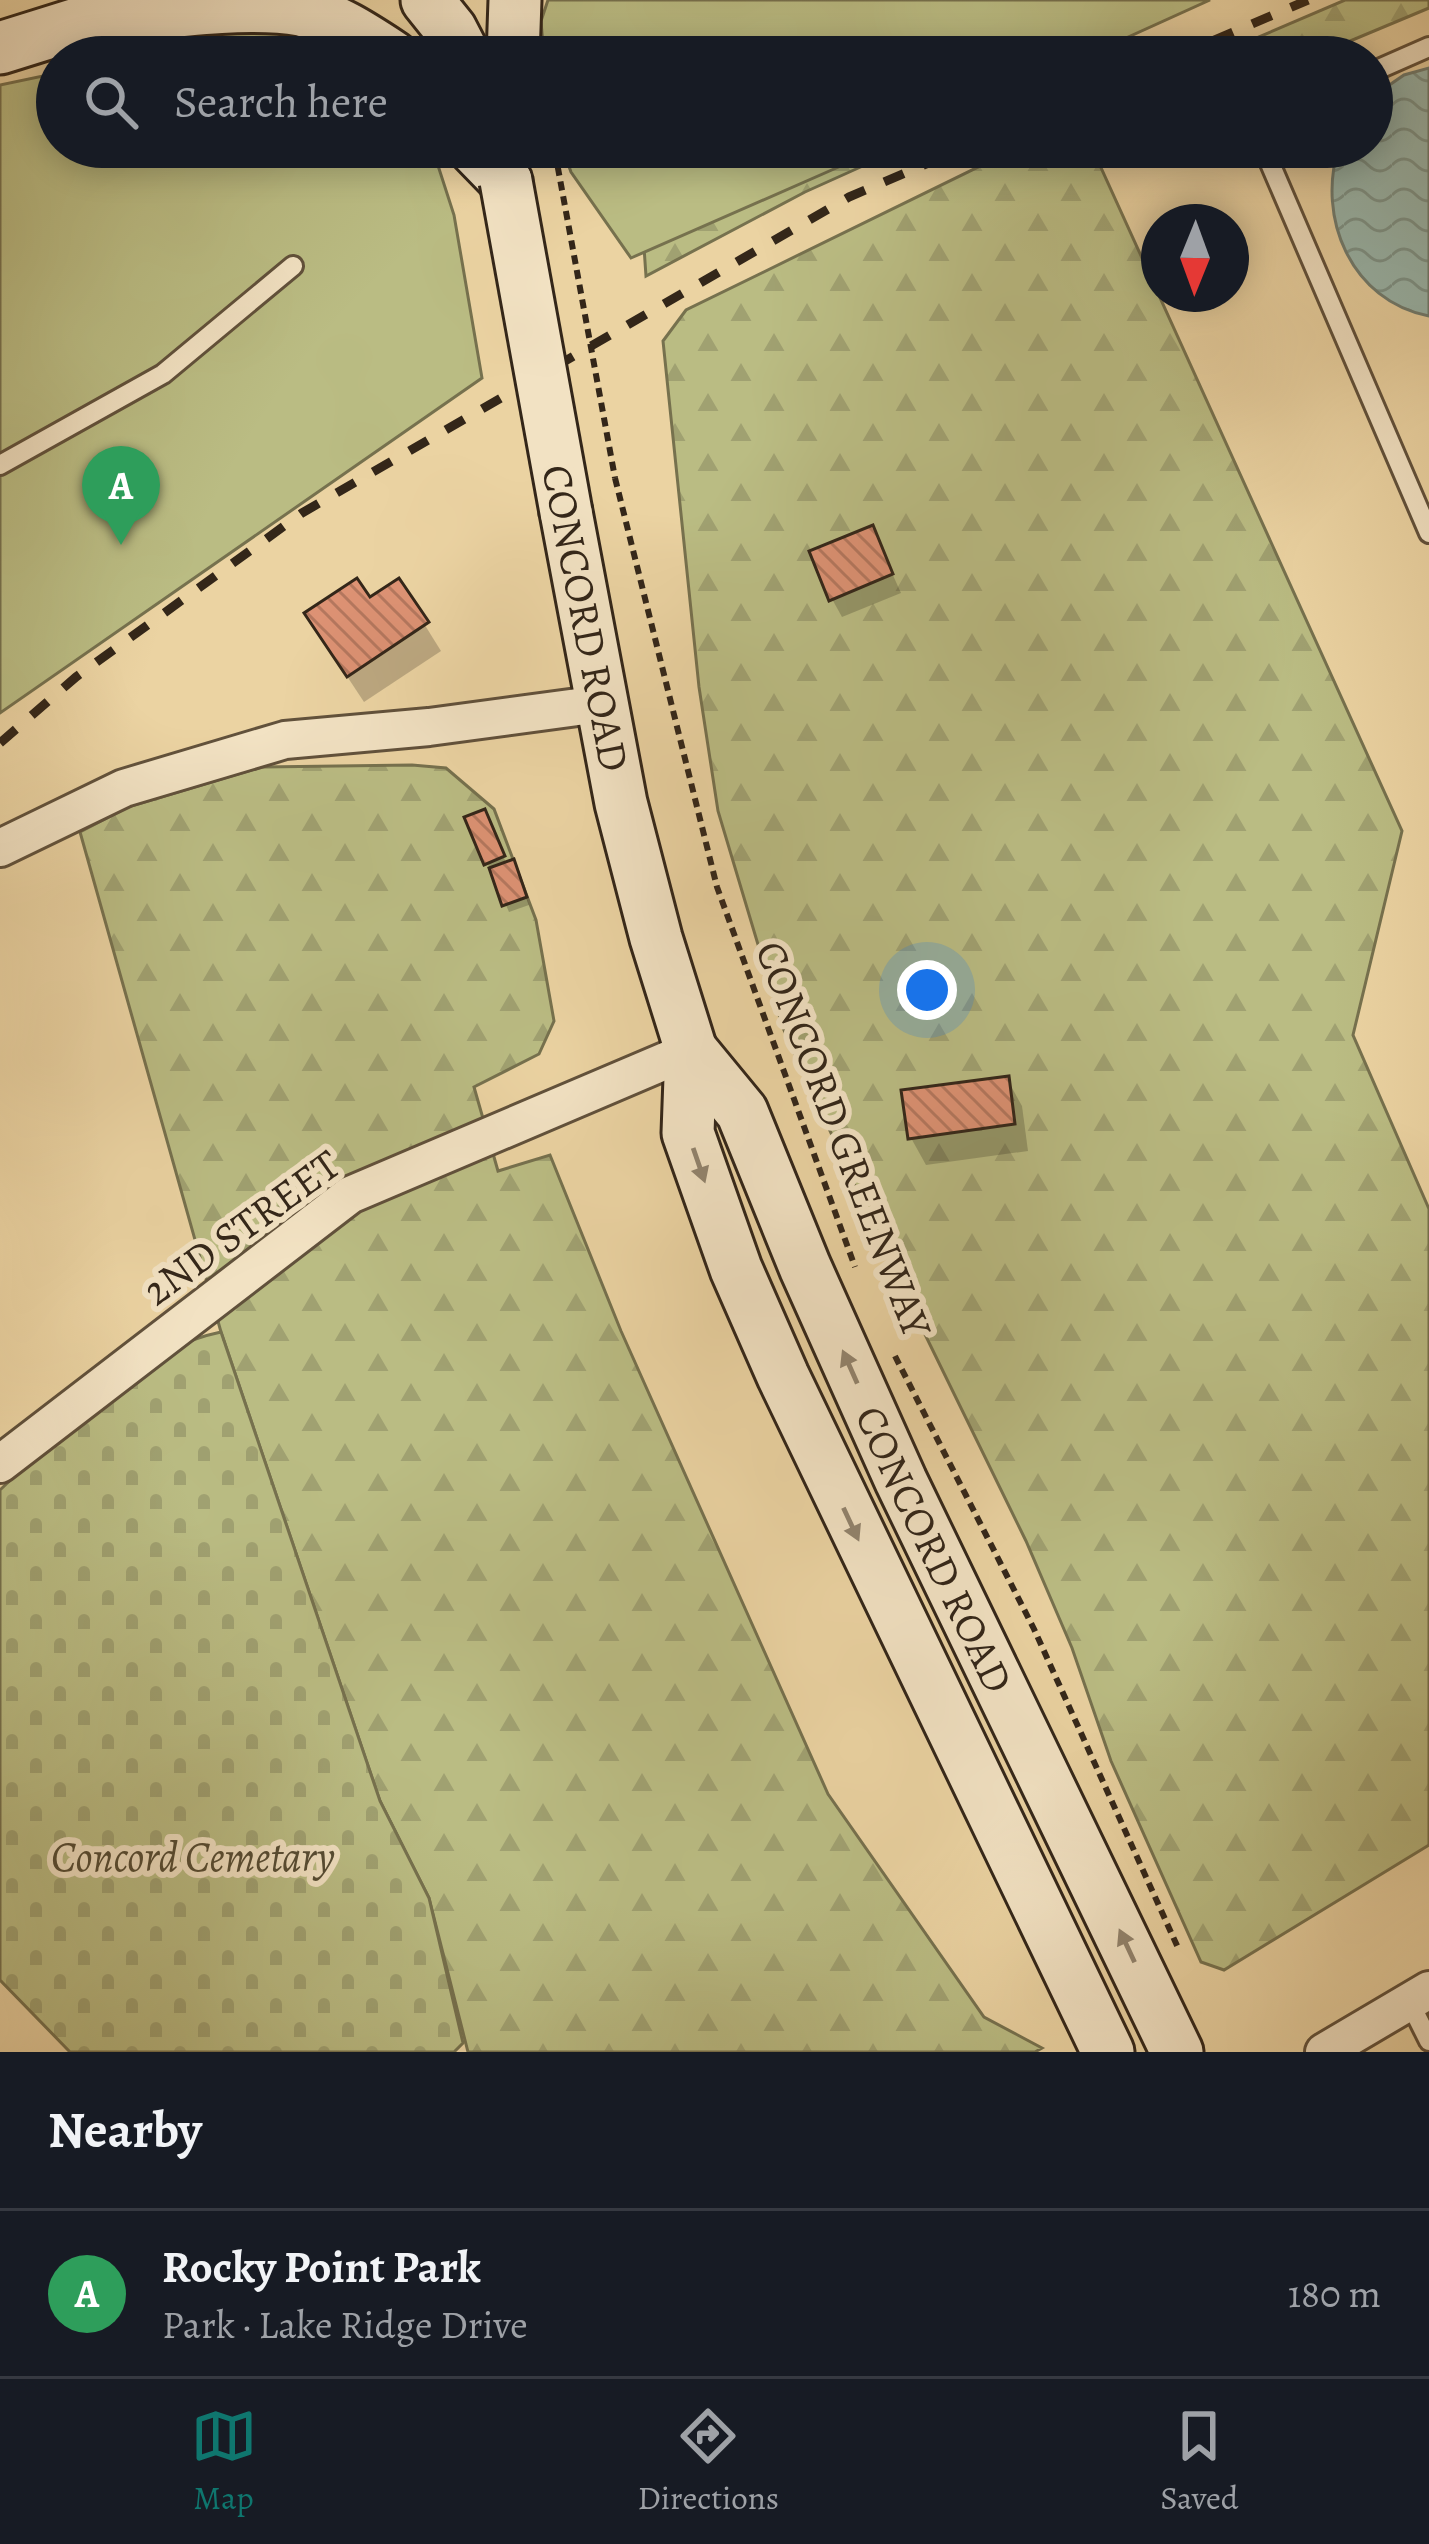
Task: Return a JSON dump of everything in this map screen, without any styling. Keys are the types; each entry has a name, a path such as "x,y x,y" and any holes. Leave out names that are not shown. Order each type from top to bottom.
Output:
{"main road":[{"path":"41,36 148,0"},
{"path":"427,0 454,36"},
{"path":"473,0 481,36"},
{"path":"514,36 515,0"},
{"path":"95,20 269,6 301,10 361,36"},
{"path":"0,48 36,37"},
{"name":"CONCORD ROAD","path":"519,168 566,512 600,704 644,893 692,1050 688,1133 736,1269 857,1536 1108,2052"},
{"name":"CONCORD ROAD","path":"692,1050 742,1112 893,1462 1177,2052"}],"street":[{"path":"0,848 124,788 285,740 600,704"},
{"name":"2ND STREET","path":"2,1457 350,1195 692,1050"},
{"path":"1324,2052 1419,1996"}],"lane":[{"path":"1393,63 1429,47"},
{"path":"1273,168 1429,533"},
{"path":"0,465 163,374 293,266"},
{"path":"1419,1996 1429,2041"}],"path":[{"name":"CONCORD GREENWAY","path":"521,168 615,478 717,887 862,1285"},
{"name":"CONCORD GREENWAY","path":"890,1347 1034,1628 1186,1967"}],"green space":[{"path":"548,0 1210,0 1130,36 542,36 541,21"},
{"path":"1345,0 1429,0 1429,8 1362,36 1261,36"},
{"path":"228,27 313,36 195,36"},
{"path":"36,77 36,168 439,168 454,215 482,378 0,713 0,85"},
{"path":"570,168 836,168 631,258"},
{"path":"645,168 858,168 646,276 641,204"},
{"path":"976,168 1101,168 1141,256 1141,312 1167,312 1402,831 1353,1035 1429,1209 1429,1845 1224,1970 1201,1962 1111,1761 1072,1648 1026,1541 895,1273 783,1028 718,811 699,687 663,341 686,310"},
{"path":"262,767 446,768 494,809 536,920 554,1021 539,1054 474,1087 498,1171 550,1155 621,1331 828,1794 984,2017 1042,2048 1035,2052 468,2052 429,1898 380,1801 221,1332 80,832 128,807"},
{"name":"Concord Cemetary","path":"221,1332 380,1801 429,1898 463,2043 454,2052 70,2052 0,1980 0,1490 74,1418 128,1374 188,1342"}],"water":[{"path":"1429,68 1429,316 1379,293 1360,274 1346,252 1332,201 1334,168 1393,168 1393,83"}],"building":[{"path":"873,525 893,574 829,601 809,551"},
{"path":"357,578 370,597 399,578 429,622 347,677 304,613"},
{"path":"485,809 505,856 484,865 464,817"},
{"path":"514,859 527,897 502,906 489,868"},
{"path":"1009,1076 1015,1124 908,1139 901,1090"}],"railway":[{"path":"1224,36 1308,0"},
{"path":"0,743 76,677 302,513 849,197 917,168"}],"place":[{"name":"Rocky Point Park","path":"121,545"}]}
